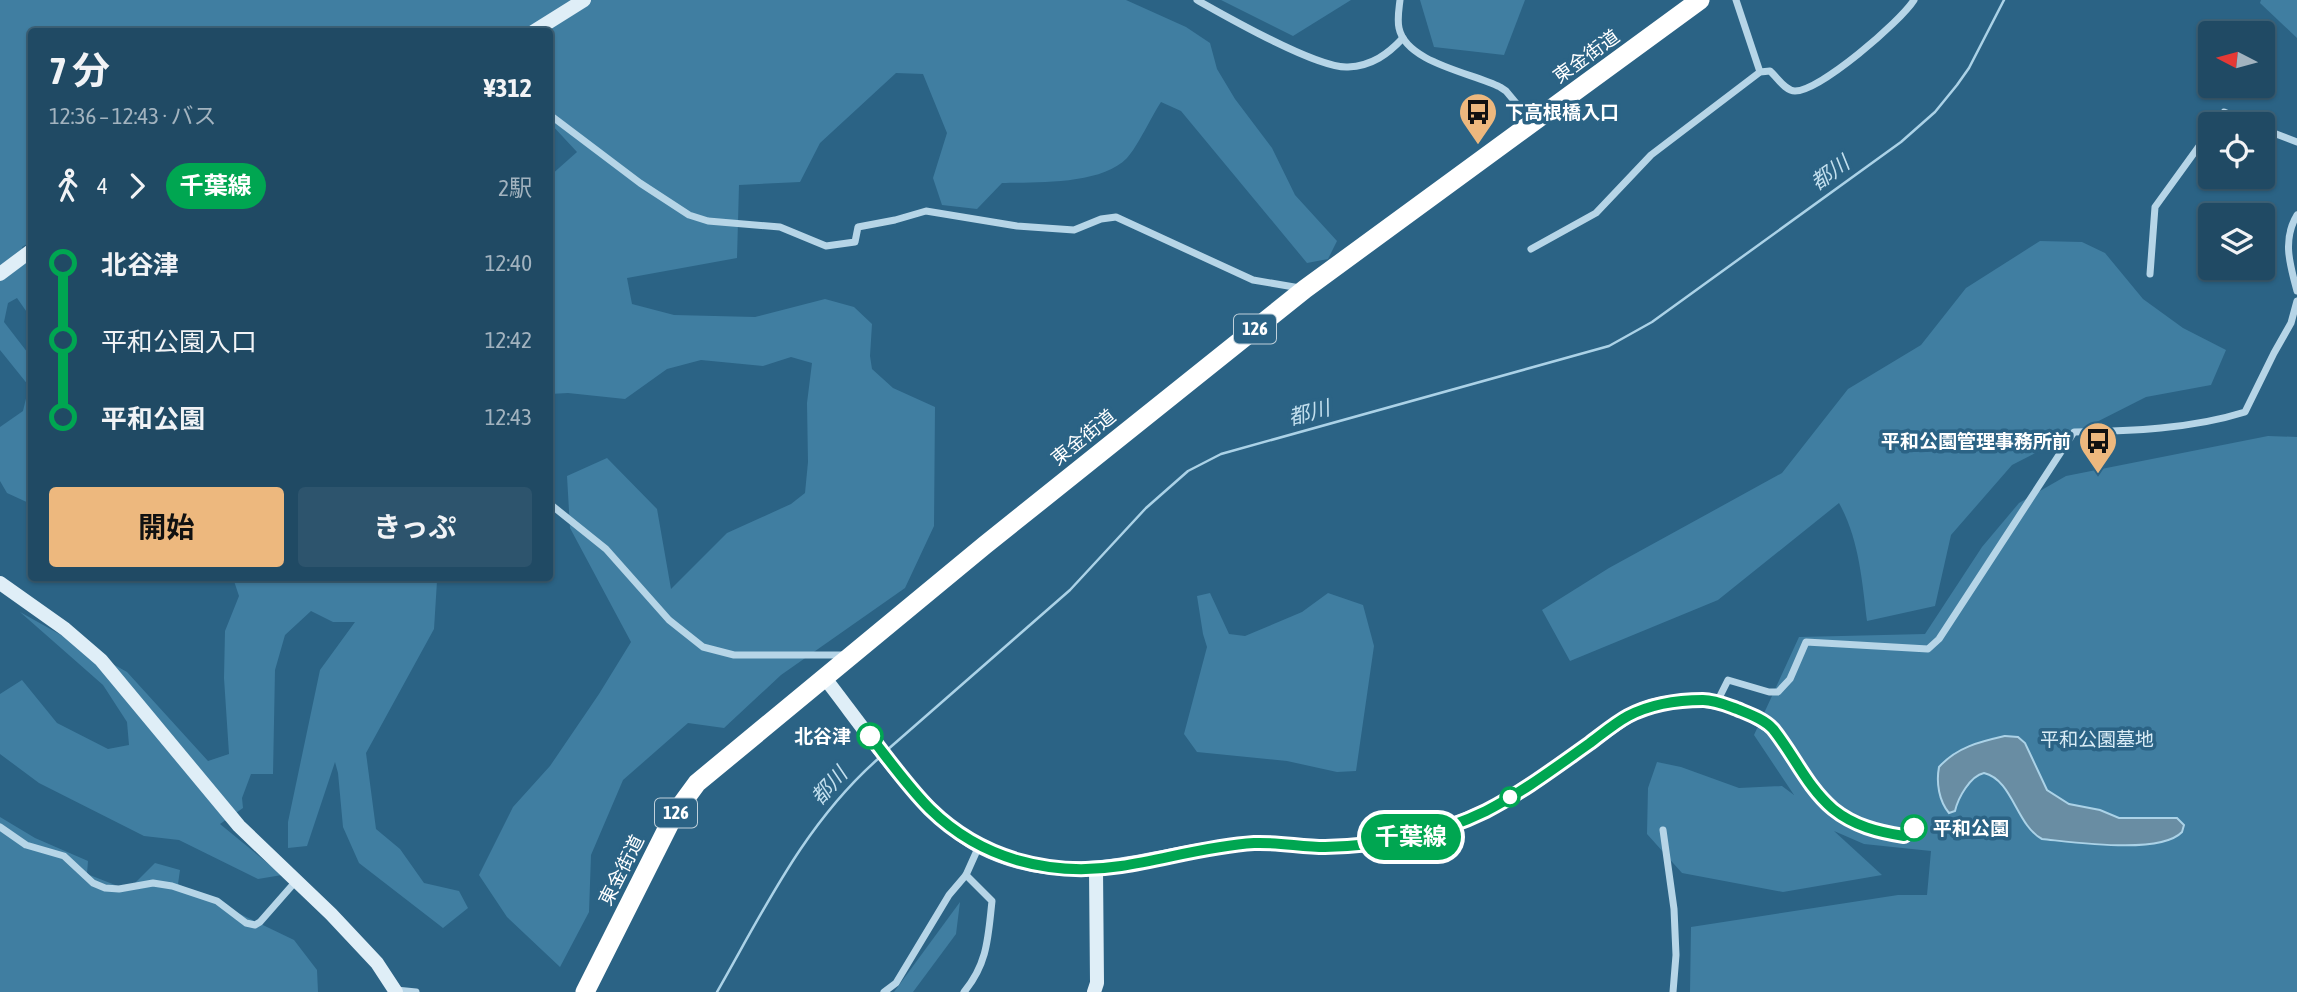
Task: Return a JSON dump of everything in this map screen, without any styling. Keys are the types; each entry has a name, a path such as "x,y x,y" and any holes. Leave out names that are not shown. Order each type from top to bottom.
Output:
{"highway":[{"name":"東金街道","path":"585,992 684,799 697,783 850,655 1305,289 1700,0"}],"street":[{"path":"539,28 584,0"},
{"path":"1197,0 1322,63 1347,68 1368,64 1386,56 1403,38"},
{"path":"1400,0 1398,25 1403,38 1420,55 1506,91 1533,123"},
{"path":"1736,0 1760,72"},
{"path":"1531,249 1596,213 1651,155 1760,72 1770,71 1788,90 1797,92 1816,84 1881,36 1906,12 1914,0"},
{"path":"553,117 640,183 689,215 708,221 780,227 826,246 855,242 858,227 926,211 1017,226 1074,230 1101,219 1116,217 1253,280 1305,289"},
{"path":"2275,134 2297,142"},
{"path":"2150,274 2155,207 2198,148"},
{"path":"2297,215 2288,240 2289,260 2297,291"},
{"path":"0,274 28,253"},
{"path":"1717,702 1728,680 1769,692 1778,692 1790,679 1806,642 1928,649 1939,639 2074,432 2132,430 2215,422 2245,412 2291,323 2297,301"},
{"path":"553,506 606,550 668,620 703,647 734,655 850,655"},
{"path":"0,583 65,629 101,660 224,809 377,963 396,991 416,992"},
{"path":"824,677 929,808 960,834 1001,856 1070,870 1121,866 1212,847 1258,843 1336,846 1395,841 1418,835 1455,824 1514,795 1628,716 1653,706 1692,700 1717,702 1757,718 1772,728"},
{"path":"0,827 26,845 64,856 93,883 105,888 119,889 153,883 172,886 217,901 246,923 255,925 296,881"},
{"path":"1663,830 1674,909 1676,955 1673,992"},
{"path":"884,992 896,983 949,895 966,875 979,846"},
{"path":"1094,992 1097,983 1096,869"},
{"path":"964,992 978,976 987,946 992,901 966,875"}],"green space":[{"path":"0,0 1126,0 1186,27 1210,43 1217,69 1235,99 1272,148 1295,195 1337,241 1328,259 1307,263 1181,111 1161,102 1131,153 1116,167 1085,178 1002,183 977,209 942,205 933,178 947,133 923,74 896,73 820,143 800,182 739,185 737,258 627,278 632,304 674,315 755,317 825,299 854,307 872,324 872,369 893,388 935,407 934,526 905,588 781,675 724,728 688,723 623,780 591,855 589,912 560,967 507,917 479,875 513,807 550,766 631,642 570,528 567,476 607,458 657,509 671,589 727,533 791,504 805,493 808,462 807,403 812,363 791,357 763,366 701,360 667,369 625,399 553,394 553,173 577,152 553,126 553,28 28,28 28,243 22,247 28,268 28,314 17,298 8,303 4,322 28,353 28,385 0,350"},
{"path":"1221,0 1351,0 1293,36"},
{"path":"1420,0 1525,0 1504,55 1434,47"},
{"path":"2261,0 2297,0 2297,38 2260,3"},
{"path":"2040,241 2082,242 2105,253 2143,299 2183,328 2226,350 2211,385 2146,397 2012,465 1951,535 1935,606 1867,621 1855,545 1839,503 1718,600 1570,661 1542,610 1609,568 1782,473 1848,389 1921,345 1966,288"},
{"path":"28,390 28,503 7,493 0,481 0,427 23,411"},
{"name":"平和公園墓地","path":"2268,436 2297,437 2297,992 1690,992 1691,927 1898,895 1927,895 1931,851 1864,844 1834,831 1882,875 1783,892 1682,873 1647,834 1648,788 1657,762 1681,767 1739,788 1782,786 1794,795 1754,735 1799,637 1925,634 1982,547 2019,503 2066,476"},
{"path":"234,581 437,581 434,629 366,753 376,829 400,849 424,883 459,891 468,908 443,928 359,863 343,827 335,762 307,846 288,848 288,822 320,670 355,622 333,622 311,611 285,635 275,670 273,774 251,774 242,798 243,808 220,824 282,875 258,879 179,840 144,836 39,783 0,754 0,694 22,680 57,723 108,749 129,745 127,722 103,685 20,612 127,672 208,761 229,754 224,678 225,631 239,596"},
{"path":"1210,593 1229,634 1245,636 1302,612 1328,593 1363,605 1374,646 1356,771 1337,772 1287,761 1197,752 1184,734 1207,647 1197,596"},
{"path":"0,817 35,838 88,861 87,874 128,890 155,863 180,870 178,884 294,940 317,970 318,992 0,992"},
{"path":"960,902 956,934 913,992 894,992"}],"shaded area":[{"path":"2005,736 2018,737 2025,743 2047,790 2069,804 2100,810 2119,818 2177,818 2184,825 2182,832 2171,839 2136,845 2042,839 2026,824 2002,784 1984,773 1969,783 1955,811 1949,813 1939,792 1939,767 1961,750"}],"waterway":[{"name":"都川","path":"886,751 1070,590 1146,508 1188,471 1221,454 1609,346 1652,322 1901,142 1935,112 1969,68 2004,0"},
{"name":"都川","path":"717,992 770,898 808,838 829,810 879,758"}],"bus line":[{"name":"千葉線","path":"870,736 929,808 960,834 1001,856 1070,870 1121,866 1221,846 1258,843 1326,847 1395,841 1418,835 1455,824 1514,795 1628,716 1653,706 1692,700 1717,702 1757,718 1772,728 1820,797 1847,819 1872,830 1904,836 1914,828"}],"place":[{"name":"下高根橋入口","path":"1478,146"},
{"name":"平和公園管理事務所前","path":"2098,475"},
{"name":"北谷津","path":"870,736"},
{"name":"平和公園","path":"1914,828"}]}
